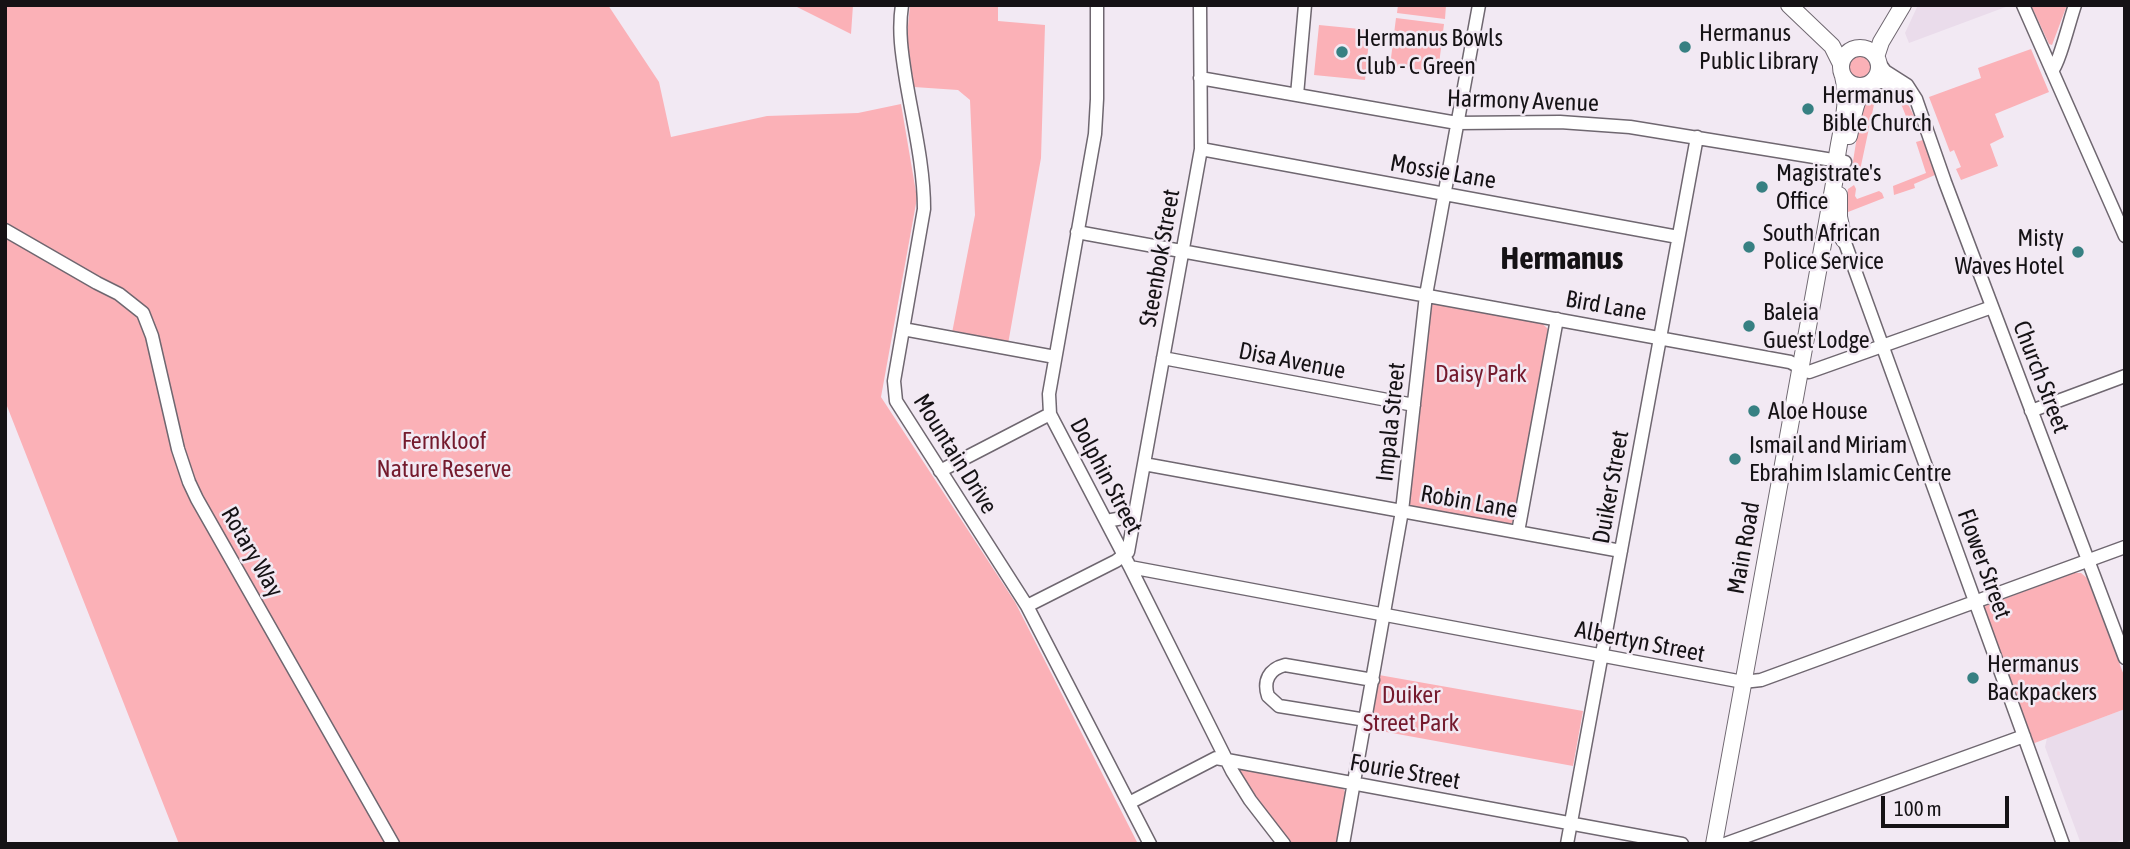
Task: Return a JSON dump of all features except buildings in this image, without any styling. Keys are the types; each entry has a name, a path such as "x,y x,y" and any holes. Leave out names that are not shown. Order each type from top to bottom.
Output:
{"main road":[{"path":"1789,5 1832,46 1848,82 1854,85 1870,83"},
{"path":"1801,5 1838,41 1869,50 1877,59"},
{"path":"1842,70 1844,56 1869,40 1891,5"},
{"name":"Main Road","path":"1714,844 1835,178 1858,101 1863,89 1877,74 1881,42 1903,5"},
{"name":"Main Road","path":"1840,161 1846,97 1842,70"},
{"path":"1840,161 1838,209 1844,240"}],"street":[{"name":"Mountain Drive","path":"902,5 901,47 924,199 921,233 894,381 894,394 901,411 1027,606 1150,844"},
{"name":"Dolphin Street","path":"1097,5 1097,117 1048,394 1050,414 1227,761 1250,800 1284,844"},
{"name":"Steenbok Street","path":"1124,555 1128,552 1201,149 1199,5"},
{"path":"1297,95 1305,5"},
{"name":"Impala Street","path":"1343,844 1402,511 1426,295 1479,5"},
{"path":"2023,5 2125,236"},
{"path":"2052,71 2057,66 2075,5"},
{"name":"Church Street","path":"1877,59 1885,71 1911,90 1916,99 2087,561 2121,635 2125,658"},
{"name":"Harmony Avenue","path":"1200,78 1457,123 1575,123 1630,127 1840,161"},
{"name":"Church Street","path":"1870,83 1887,82 1899,87 1918,110"},
{"name":"Duiker Street","path":"1567,844 1697,137"},
{"name":"Mossie Lane","path":"1201,149 1678,237"},
{"name":"Rotary Way","path":"5,230 119,294 143,313 152,336 178,449 197,499 393,844"},
{"name":"Bird Lane","path":"1077,232 1790,362 1809,372 1992,307"},
{"path":"1825,234 1837,234 1844,240"},
{"name":"Flower Street","path":"1844,240 2063,844"},
{"path":"1518,532 1557,319"},
{"path":"903,329 1055,357"},
{"name":"Disa Avenue","path":"1163,358 1414,405"},
{"path":"2031,411 2125,376"},
{"path":"940,471 1050,414"},
{"name":"Robin Lane","path":"1144,464 1621,551"},
{"path":"1106,521 1134,516"},
{"name":"Albertyn Street","path":"1130,567 1743,682 1760,680 2125,547"},
{"path":"1027,606 1124,555"},
{"path":"1366,720 1279,706 1268,696 1266,682 1272,670 1285,665 1373,680"},
{"path":"1724,844 2024,736"},
{"name":"Fourie Street","path":"1129,803 1216,758 1682,844"}],"shaded area":[{"path":"1918,5 2011,5 1909,43 1905,33"},
{"path":"2125,709 2125,839 2111,844 2081,844 2045,747 2047,738"}],"green space":[{"name":"Fernkloof Nature Reserve","path":"5,5 608,5 659,82 671,137 767,116 858,113 901,104 917,198 881,397 1015,602 1138,844 179,844 5,401"},
{"path":"793,5 853,5 851,34"},
{"path":"910,5 998,5 998,21 1045,25 1041,158 1008,344 952,333 975,215 970,100 958,90 914,87 907,37"},
{"path":"1398,5 1446,5 1445,19 1397,13"},
{"path":"2031,5 2067,5 2052,45 2049,44"},
{"path":"1396,18 1444,24 1438,72 1390,66"},
{"name":"Hermanus Bowls Club - C Green","path":"1319,25 1370,30 1365,80 1314,75"},
{"path":"2031,49 2049,92 1995,114 2004,137 1990,144 1998,166 1961,180 1956,169 1961,167 1954,150 1950,152 1929,97 1981,78 1978,68"},
{"path":"1860,56 1868,59 1871,67 1868,75 1860,78 1852,75 1849,67 1852,59"},
{"path":"1881,87 1901,95 1918,126 1915,129 1909,124 1898,96 1889,91 1880,92 1875,100 1859,175 1852,178 1864,109 1871,93"},
{"path":"1923,140 1935,175 1914,184 1915,188 1894,195 1893,186 1926,173 1916,142"},
{"path":"1854,185 1857,199 1879,191 1884,198 1848,212 1845,209 1848,189"},
{"name":"Daisy Park","path":"1434,304 1543,324 1548,329 1514,520 1510,525 1409,506 1431,306"},
{"path":"2074,573 2081,573 2087,578 2125,678 2125,709 2032,744 1984,611 1985,606"},
{"name":"Duiker Street Park","path":"1379,675 1583,711 1573,766 1370,729"},
{"path":"1240,769 1343,788 1346,794 1336,844 1289,844 1238,771"}],"place":[{"name":"Hermanus Public Library","path":"1685,47"},
{"name":"Hermanus Bowls Club - C Green","path":"1342,52"},
{"name":"Hermanus Bible Church","path":"1808,109"},
{"name":"Magistrate's Office","path":"1762,187"},
{"name":"South African Police Service","path":"1749,247"},
{"name":"Misty Waves Hotel","path":"2078,252"},
{"name":"Baleia Guest Lodge","path":"1749,326"},
{"name":"Aloe House","path":"1754,411"},
{"name":"Ismail and Miriam Ebrahim Islamic Centre","path":"1735,459"},
{"name":"Hermanus Backpackers","path":"1973,678"}],"district":[{"name":"Hermanus","path":"1562,259"}]}
